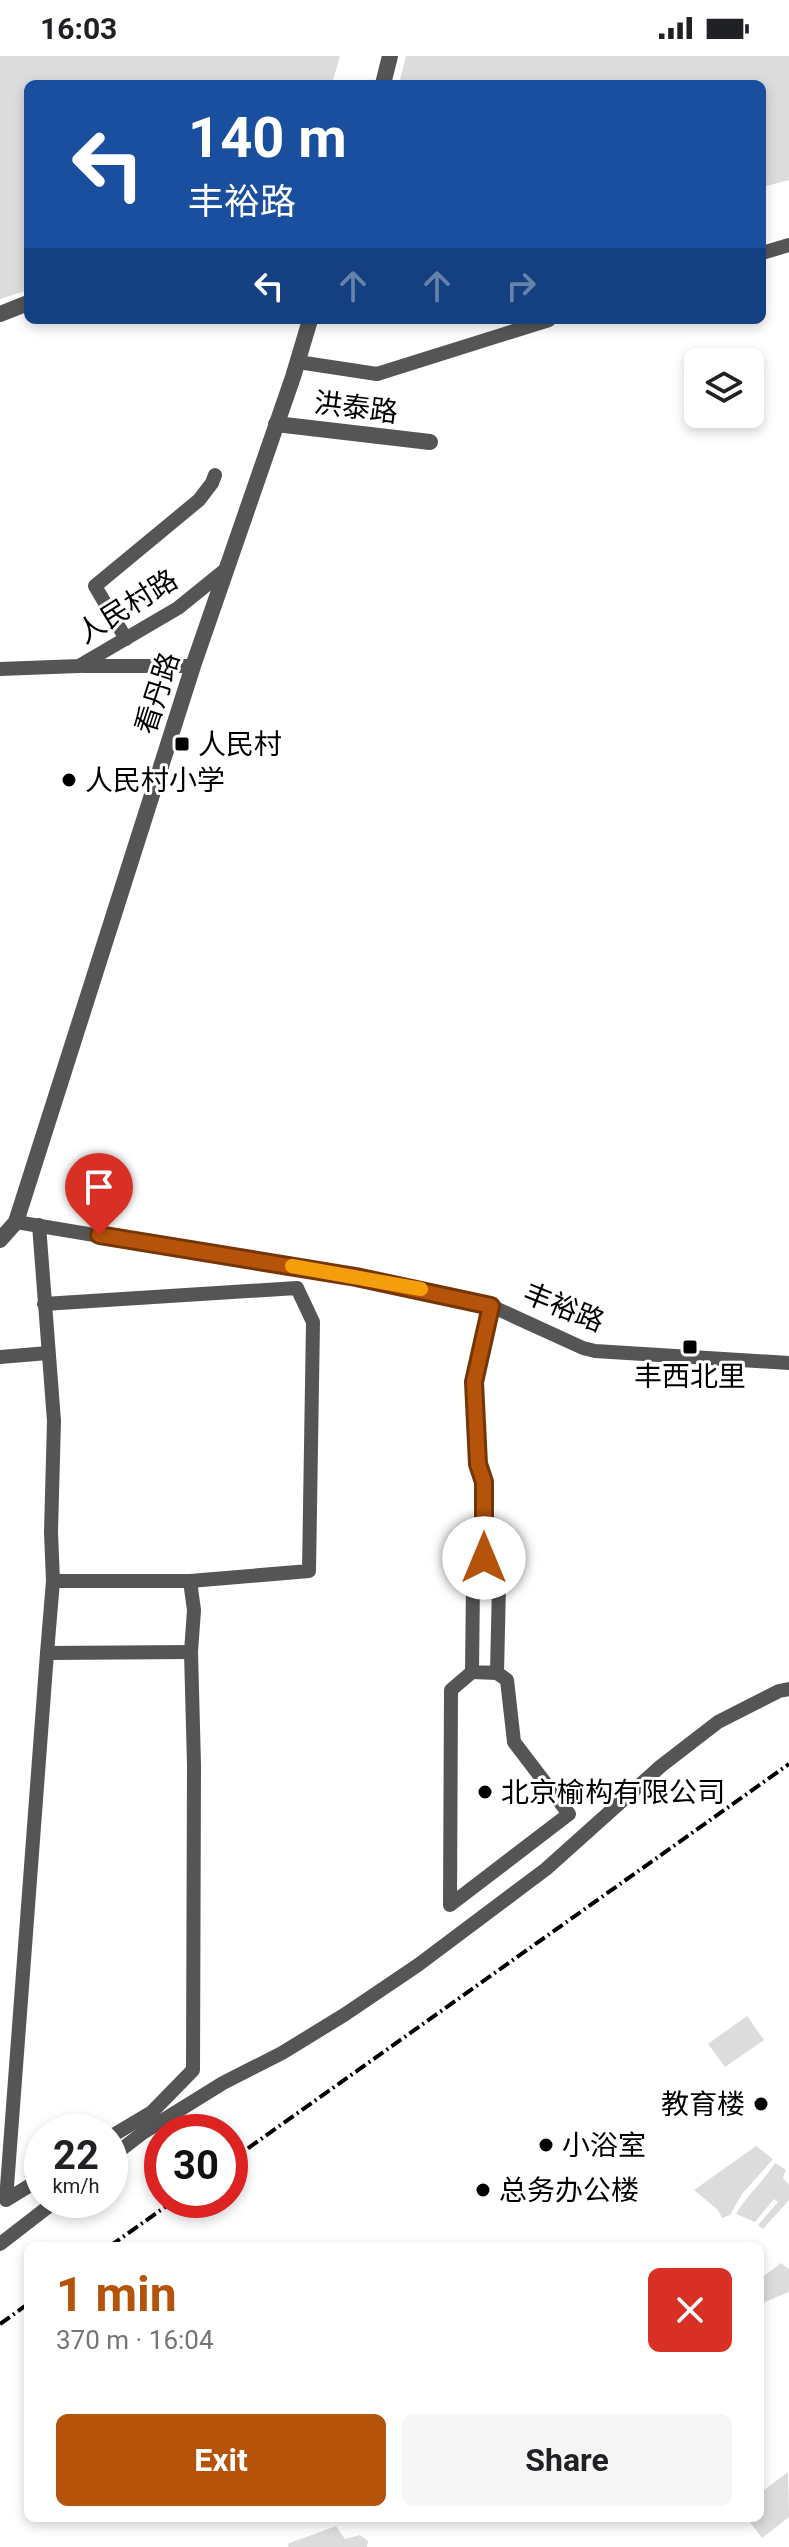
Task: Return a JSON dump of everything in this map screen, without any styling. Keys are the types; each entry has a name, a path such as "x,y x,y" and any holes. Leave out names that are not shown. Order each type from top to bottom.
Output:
{"street":[{"path":"384,80 390,56"},
{"path":"766,252 789,245"},
{"path":"0,314 24,305"},
{"path":"0,325 24,316"},
{"name":"看丹路","path":"16,1222 193,666 309,324"},
{"path":"298,362 377,374 536,324"},
{"name":"洪泰路","path":"276,424 430,442"},
{"path":"126,639 95,586 199,500 215,475"},
{"name":"人民村路","path":"0,669 79,666 178,608 225,570"},
{"path":"79,666 193,666"},
{"path":"0,1240 16,1222"},
{"name":"丰裕路","path":"16,1222 356,1277 491,1306 583,1348 789,1363"},
{"path":"3,2200 53,1581 54,1421 39,1225"},
{"path":"44,1304 297,1288 313,1322 309,1571 190,1581 53,1581"},
{"path":"484,1583 484,1482 478,1464 474,1382 491,1306"},
{"path":"0,1357 48,1353"},
{"path":"128,2126 152,2112 193,2070 194,1765 191,1652 194,1610 190,1581"},
{"path":"472,1672 473,1583 484,1583 499,1584 497,1673"},
{"path":"47,1653 191,1652"},
{"path":"472,1672 497,1673 507,1680 514,1742 569,1814 450,1905 451,1690 472,1672"},
{"path":"128,2144 223,2083 282,2053 344,2015 418,1965 546,1869 661,1766 718,1722 779,1691 789,1689"},
{"path":"3,2200 24,2188"},
{"path":"0,2244 34,2218"}],"shaded area":[{"path":"0,56 340,56 333,80 24,80 24,291 0,299"},
{"path":"406,56 789,56 789,180 766,186 766,80 400,80"},
{"path":"747,2016 764,2040 725,2067 708,2044"},
{"path":"756,2146 773,2159 742,2194 730,2215 722,2218 718,2210 694,2190"},
{"path":"775,2163 786,2170 783,2178 789,2185 789,2200 763,2229 758,2225 778,2202 774,2199 755,2222 736,2214"},
{"path":"781,2263 789,2269 789,2292 764,2302 764,2276"},
{"path":"788,2472 789,2517 762,2538 750,2522 764,2522 764,2490"},
{"path":"336,2526 345,2539 360,2535 368,2541 367,2547 289,2547 287,2544"}],"railway":[{"path":"248,2148 789,1764"},
{"path":"116,2242 150,2218"},
{"path":"0,2324 24,2307"}],"slow traffic":[{"path":"292,1266 421,1289"}],"place":[{"name":"人民村","path":"182,744"},
{"name":"人民村小学","path":"69,780"},
{"name":"丰西北里","path":"690,1347"},
{"name":"北京榆构有限公司","path":"485,1792"},
{"name":"教育楼","path":"761,2104"},
{"name":"小浴室","path":"546,2145"},
{"name":"总务办公楼","path":"483,2190"}],"route":[{"path":"99,1235 356,1277 491,1306 474,1382 478,1464 484,1482 484,1558"}]}
